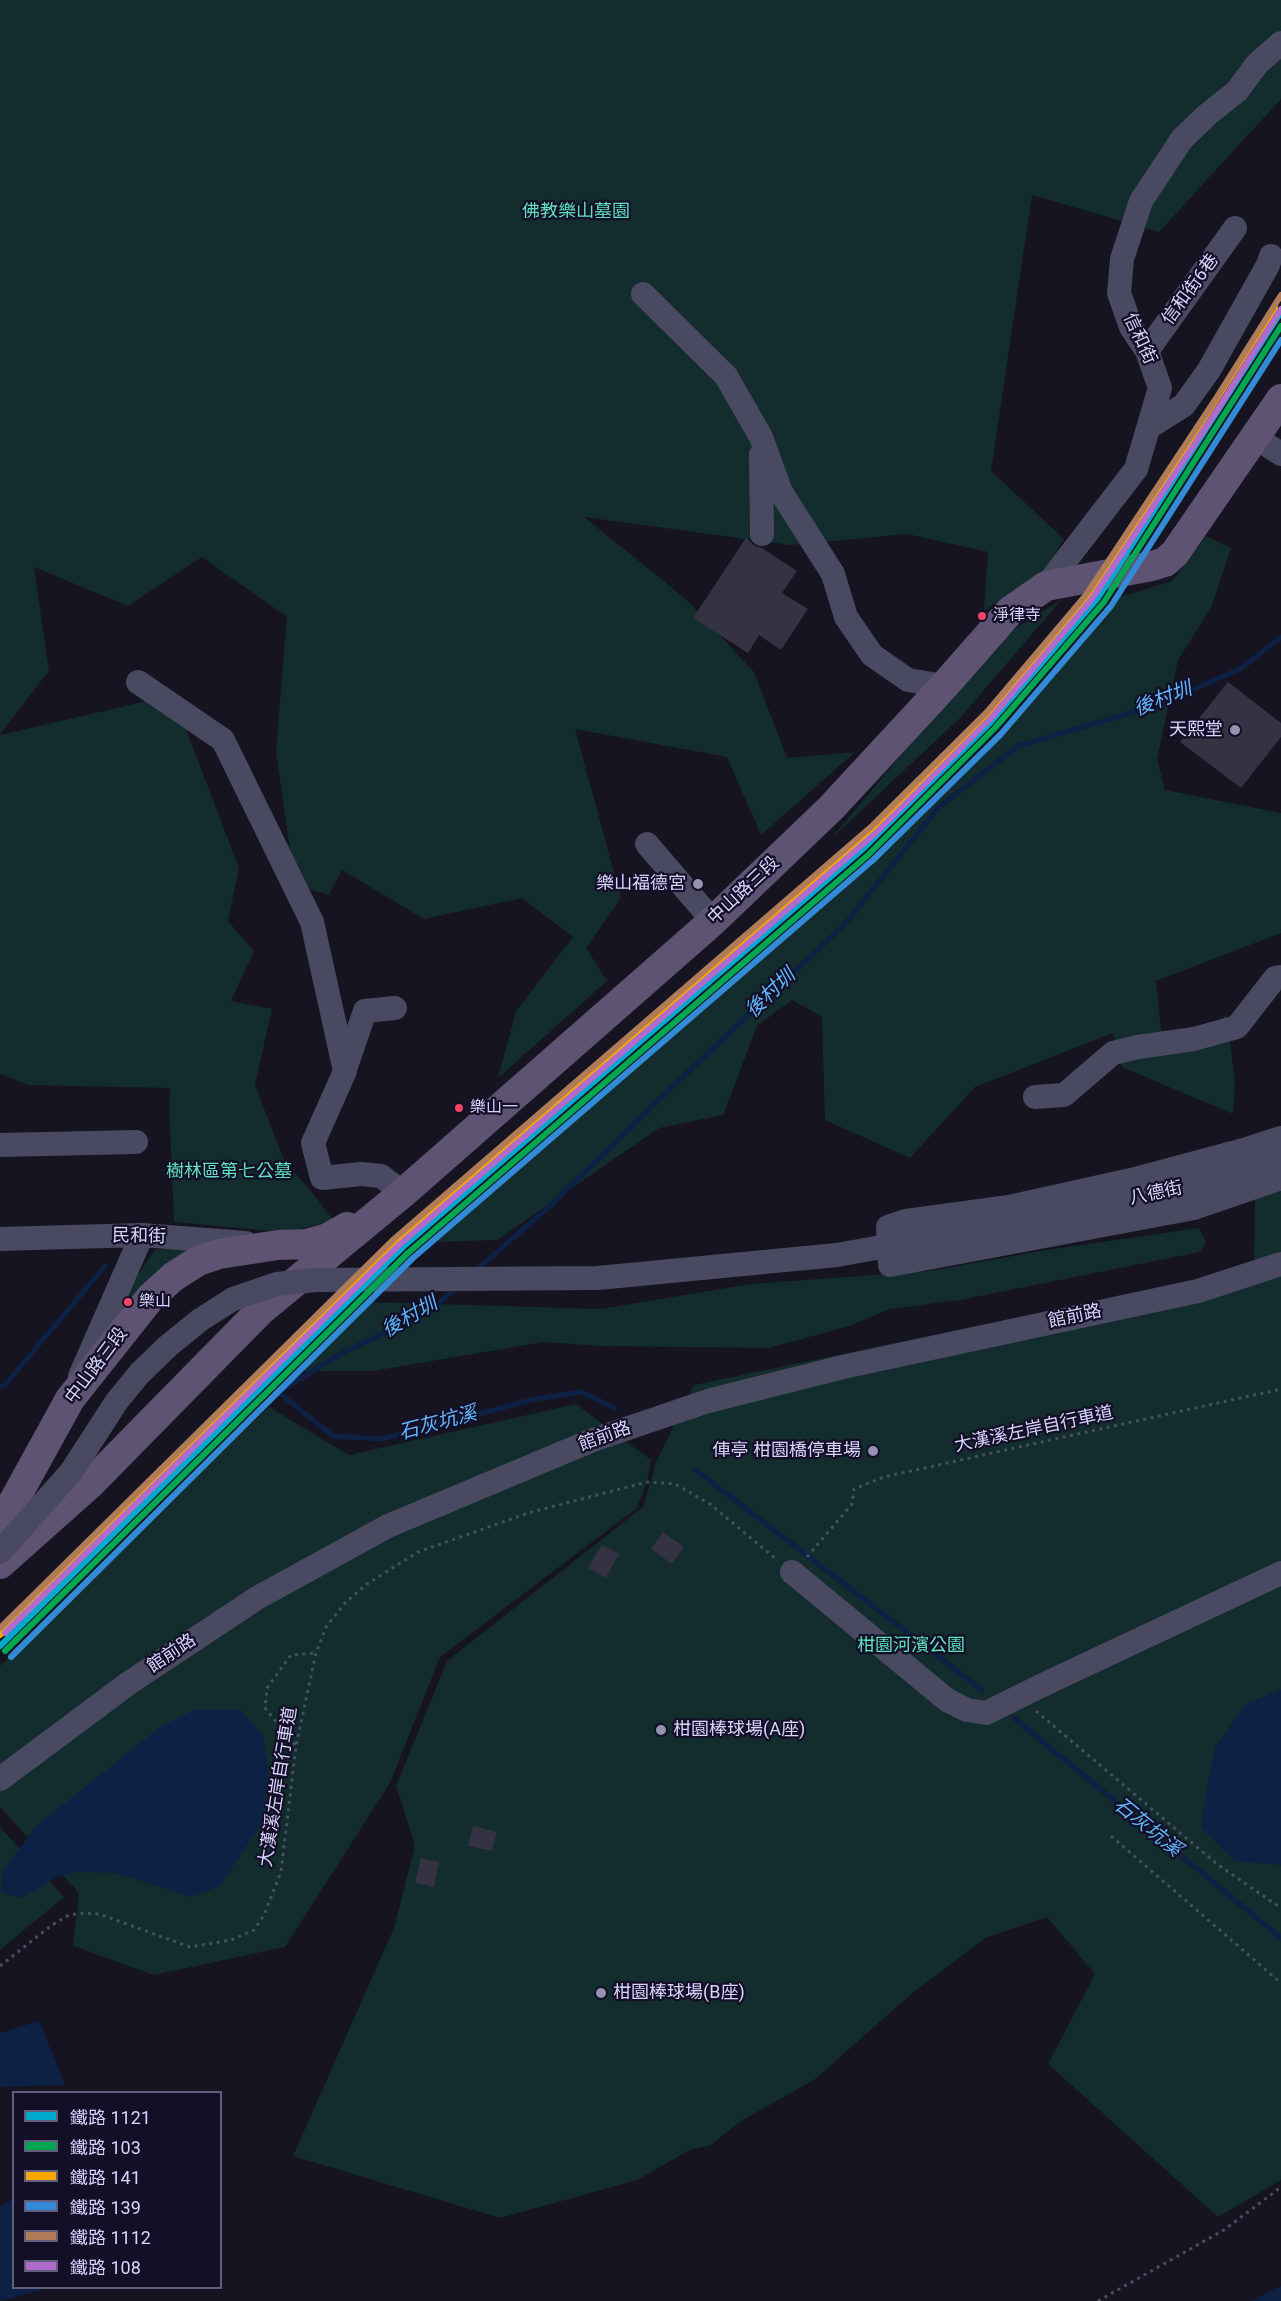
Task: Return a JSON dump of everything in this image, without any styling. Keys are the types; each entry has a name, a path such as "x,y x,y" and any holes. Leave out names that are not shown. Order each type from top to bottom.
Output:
{"main road":[{"path":"1059,584 1152,567 1165,562 1175,554 1281,399"},
{"name":"中山路三段","path":"0,1564 91,1483 260,1311 403,1193 712,921 831,808 1010,611 1059,584"},
{"name":"中山路三段","path":"0,1526 70,1399 151,1297 173,1277 198,1261 219,1254 278,1245 307,1244 328,1238 403,1193"}],"street":[{"name":"信和街","path":"1059,584 1136,469 1160,388 1147,351 1131,327 1119,293 1122,259 1141,201 1182,139 1207,115 1237,92 1257,64 1281,43"},
{"name":"信和街6巷","path":"1147,351 1236,228"},
{"path":"1149,427 1184,405 1209,370 1268,265 1271,255"},
{"path":"643,294 726,375 761,437 781,492 833,574 846,617 872,655 908,680 944,686"},
{"path":"761,437 762,534"},
{"path":"1256,438 1281,454"},
{"path":"138,682 223,740 312,922 345,1071"},
{"path":"647,843 712,921"},
{"path":"1035,1097 1064,1095 1113,1053 1194,1039 1237,1027 1275,978 1281,977"},
{"path":"395,1008 364,1011 345,1071 313,1143 322,1178 361,1174 381,1176 403,1193"},
{"path":"1281,1138 1131,1180 1009,1207 906,1221 888,1227 890,1265 1194,1208 1281,1178"},
{"path":"0,1145 136,1142"},
{"name":"八德街","path":"0,1552 71,1472 117,1401 140,1373 200,1320 233,1299 256,1290 277,1284 327,1280 598,1278 837,1255 1069,1213 1215,1181 1281,1159"},
{"path":"70,1399 142,1235"},
{"name":"民和街","path":"0,1239 142,1235 278,1245"},
{"name":"館前路","path":"0,1779 129,1683 256,1598 387,1527 593,1440 708,1401 832,1370 1198,1291 1281,1264"},
{"path":"798,1567 947,1700 967,1710 986,1713 1281,1573"}],"path":[{"name":"大漢溪左岸自行車道","path":"0,1966 52,1925 69,1915 99,1914 190,1947 231,1940 254,1929 264,1915 281,1872 296,1746 316,1653 326,1627 345,1603 366,1584 418,1552 528,1513 647,1482 675,1484 710,1504 798,1567 852,1504 854,1489 884,1477 1281,1389"},
{"path":"296,1746 265,1708 267,1688 291,1655 316,1653"},
{"path":"1018,1696 1217,1864 1281,1908"},
{"path":"1111,1836 1281,1983"},
{"path":"1098,2301 1224,2230 1281,2187"}],"green space":[{"name":"佛教樂山墓園","path":"0,0 1281,0 1281,99 1159,232 1032,195 991,471 1064,539 1046,570 984,611 988,552 907,534 790,545 584,517 687,600 754,672 787,758 855,752 761,835 727,757 575,729 621,898 586,948 607,981 498,1078 516,1011 573,937 522,898 424,919 342,870 329,895 295,885 276,751 287,617 202,557 128,606 34,567 49,671 0,734"},
{"path":"1206,536 1231,548 1211,608 1178,660 1157,759 1165,790 1281,813 1281,933 1156,981 1163,1049 1207,1049 1226,1013 1235,1080 1233,1114 1122,1067 1113,1033 975,1087 910,1158 825,1120 822,1017 792,1000 757,1026 723,1115 659,1128 497,1240 435,1242 679,1031 897,837 1044,687 1120,597 1172,581"},
{"path":"1062,599 960,718 831,839 961,683 1015,629"},
{"name":"樹林區第七公墓","path":"173,695 239,868 228,921 254,951 231,1001 272,1009 255,1085 284,1160 334,1221 284,1232 174,1222 169,1101 171,1088 28,1085 0,1074 0,735"},
{"name":"柑園河濱公園","path":"1281,1185 1281,2180 1218,2217 1048,2064 1095,1974 1047,1917 985,1938 909,1996 814,2080 739,2122 711,2145 690,2150 637,2180 500,2218 293,2156 394,1928 415,1845 396,1786 447,1661 643,1507 657,1460 694,1385 1254,1268 1255,1195"},
{"path":"1199,1228 1206,1242 1200,1252 960,1300 890,1309 849,1326 769,1348 601,1346 544,1342 373,1371 297,1371 369,1302 601,1309 751,1284 928,1271 1047,1250"},
{"path":"203,1246 112,1333 135,1279 155,1250"},
{"path":"576,1404 651,1460 647,1482 637,1508 440,1657 390,1783 285,1947 154,1975 73,1946 79,1893 0,1807 0,1666 269,1407 349,1455"},
{"path":"0,1827 64,1897 0,1950"}],"water":[{"path":"1281,1689 1281,1865 1235,1861 1201,1828 1215,1747 1246,1704"},
{"path":"196,1709 240,1709 263,1736 268,1767 263,1821 220,1886 191,1897 117,1873 74,1872 55,1878 22,1898 1,1892 3,1871 36,1826 160,1727"},
{"path":"39,2021 65,2085 0,2087 0,2033"},
{"path":"12,2200 12,2289 42,2289 0,2301 0,2207"},
{"path":"1281,2286 1281,2301 1251,2301"}],"building":[{"path":"746,538 755,546 762,548 797,571 782,593 808,609 781,650 759,635 748,653 693,618"},
{"name":"天熙堂","path":"1228,682 1281,723 1281,737 1241,788 1180,742"},
{"path":"663,1532 684,1547 672,1564 651,1549"},
{"path":"602,1545 619,1554 606,1578 588,1568"},
{"path":"473,1826 497,1832 492,1851 468,1846"},
{"path":"421,1858 439,1862 434,1887 415,1883"}],"waterway":[{"name":"後村圳","path":"476,1270 549,1207 844,925 938,808 1018,746 1158,705 1242,668 1281,637"},
{"name":"石灰坑溪","path":"0,1386 5,1385 105,1266"},
{"name":"後村圳","path":"277,1393 342,1353 429,1312 456,1288"},
{"name":"石灰坑溪","path":"272,1387 333,1436 382,1439 535,1399 582,1392 615,1408"},
{"name":"石灰坑溪","path":"696,1470 982,1690"},
{"name":"石灰坑溪","path":"1014,1718 1281,1938"}],"rail line":[{"name":"1112","path":"0,1628 394,1239 872,826 987,712 1086,595 1215,400 1281,295"},
{"name":"141","path":"0,1635 398,1242 858,843 985,718 1092,594 1275,308"},
{"name":"108","path":"5,1633 399,1245 877,832 992,717 1092,599 1281,309"},
{"name":"1121","path":"0,1646 403,1247 863,849 990,723 1098,598 1281,312"},
{"name":"103","path":"5,1651 408,1253 868,855 995,728 1104,602 1281,326"},
{"name":"139","path":"11,1657 413,1258 873,860 1001,734 1111,606 1281,340"}],"place":[{"name":"淨律寺","path":"982,616"},
{"name":"天熙堂","path":"1235,730"},
{"name":"樂山福德宮","path":"698,884"},
{"name":"樂山一","path":"459,1108"},
{"name":"樂山","path":"128,1302"},
{"name":"俥亭 柑園橋停車場","path":"873,1451"},
{"name":"柑園棒球場(A座)","path":"661,1730"},
{"name":"柑園棒球場(B座)","path":"601,1993"}]}
